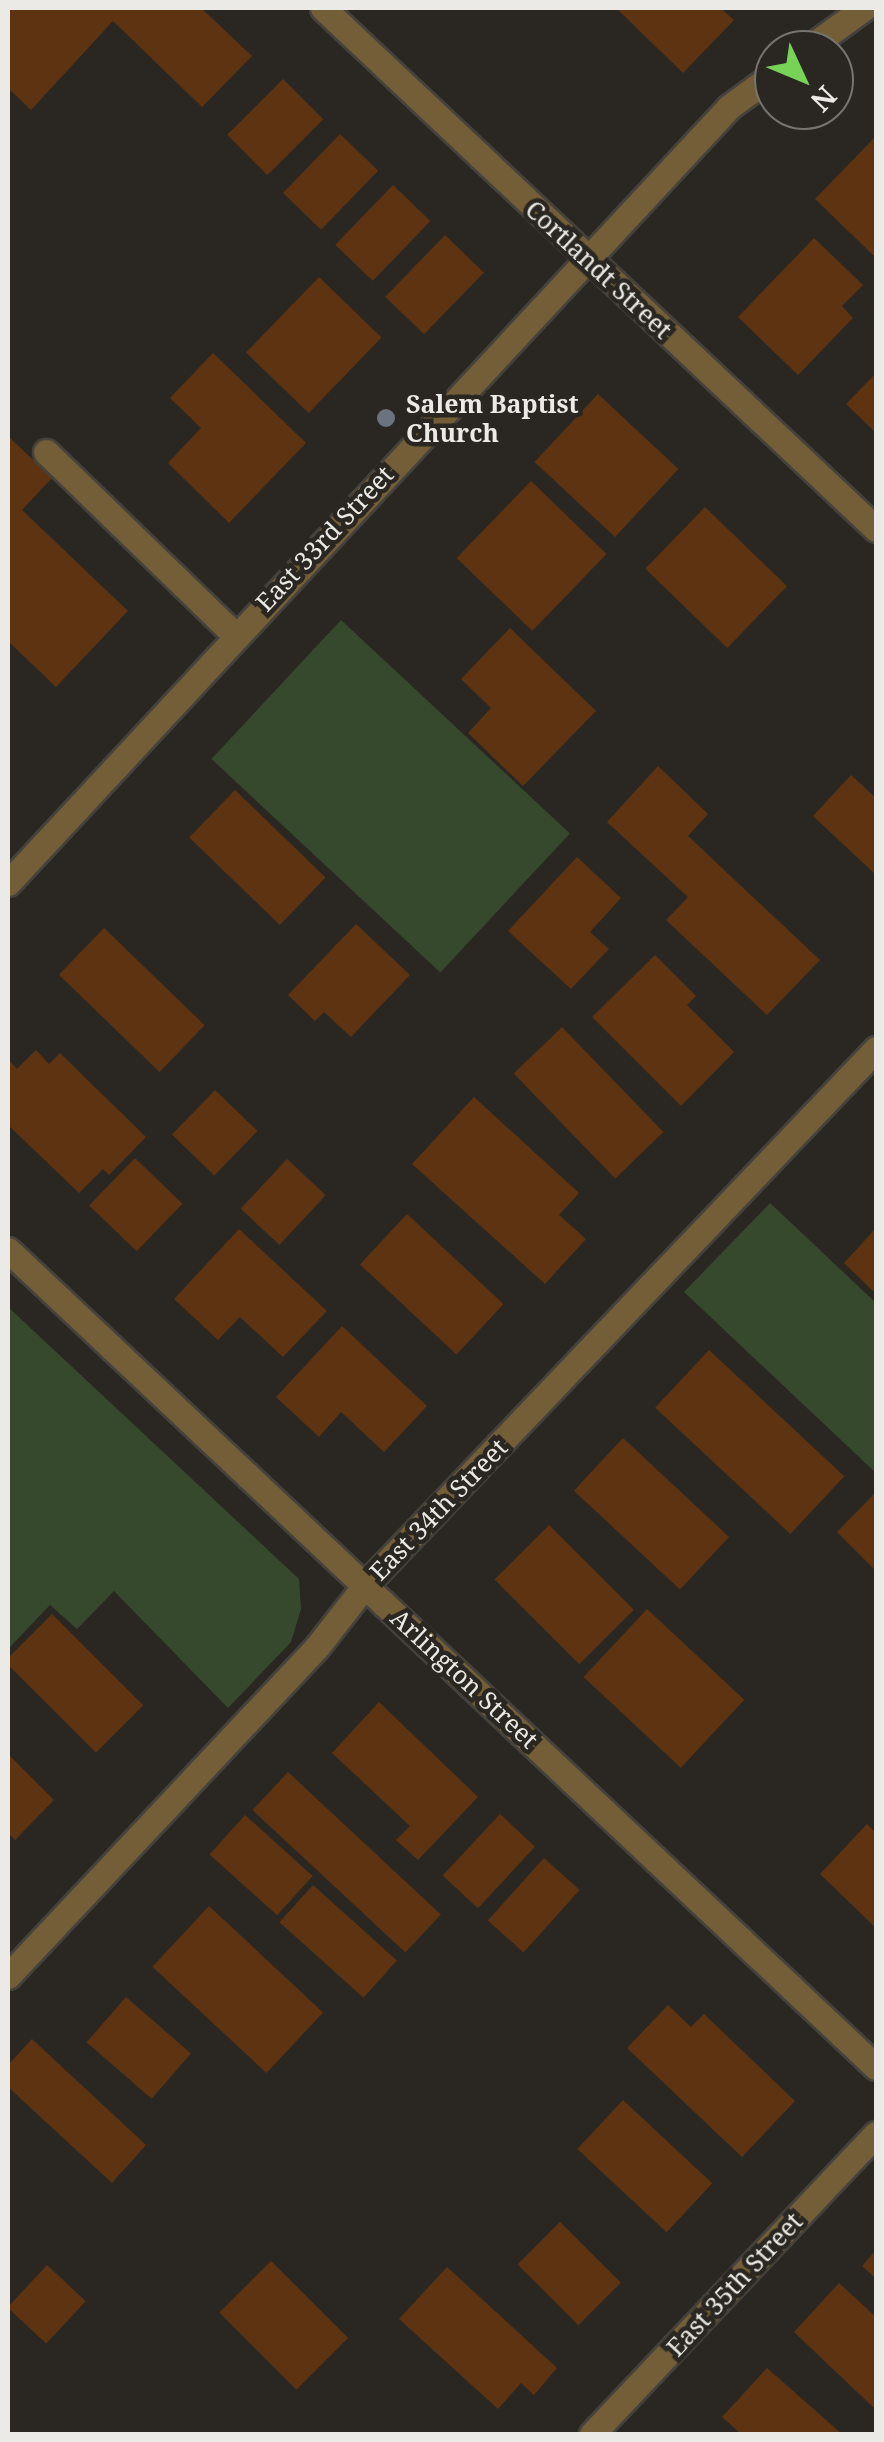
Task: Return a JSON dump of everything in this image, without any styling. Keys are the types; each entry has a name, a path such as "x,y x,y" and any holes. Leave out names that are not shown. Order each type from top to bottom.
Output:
{"street":[{"name":"Cortlandt Street","path":"323,8 876,529"},
{"path":"834,30 864,8"},
{"name":"East 33rd Street","path":"8,883 234,634 587,258 729,107 754,89"},
{"path":"46,452 234,634"},
{"name":"East 34th Street","path":"8,1976 316,1647 366,1584 876,1050"},
{"name":"Arlington Street","path":"8,1250 876,2067"},
{"name":"East 35th Street","path":"592,2434 876,2134"}],"green space":[{"path":"341,620 570,833 440,972 211,759"},
{"path":"770,1203 876,1303 876,1473 684,1292"},
{"path":"8,1307 299,1579 301,1609 291,1642 228,1708 114,1591 77,1629 50,1605 8,1649"}],"building":[{"path":"8,8 201,8 252,56 202,107 113,21 31,110 8,88"},
{"path":"616,8 720,8 734,20 683,73"},
{"path":"283,79 323,119 267,175 227,135"},
{"path":"340,134 378,171 321,230 283,193"},
{"path":"876,139 876,258 815,199"},
{"path":"393,185 430,221 373,281 335,245"},
{"path":"445,235 484,273 424,334 385,297"},
{"path":"814,238 863,285 842,306 853,318 798,375 738,317"},
{"path":"319,277 382,337 309,413 246,353"},
{"path":"213,353 306,443 229,523 168,463 201,428 170,398"},
{"path":"876,373 876,433 846,404"},
{"path":"598,394 678,469 615,537 535,462"},
{"path":"8,436 52,478 22,510 128,611 56,687 8,641"},
{"path":"531,481 607,554 532,631 457,558"},
{"path":"705,507 787,586 727,648 645,569"},
{"path":"510,628 596,711 523,786 468,733 491,708 461,679"},
{"path":"658,766 708,814 688,836 820,960 767,1015 666,920 688,897 607,822"},
{"path":"851,775 876,798 876,875 813,816"},
{"path":"235,790 326,878 280,925 189,837"},
{"path":"577,857 621,898 590,932 609,949 571,989 508,931"},
{"path":"356,924 410,975 351,1037 324,1012 315,1021 288,995"},
{"path":"104,928 205,1025 160,1072 59,975"},
{"path":"655,955 696,996 687,1005 734,1052 681,1106 592,1017"},
{"path":"562,1027 663,1132 615,1179 514,1074"},
{"path":"36,1050 49,1064 60,1053 146,1137 109,1175 103,1169 79,1193 8,1125 8,1059 17,1069"},
{"path":"215,1090 257,1131 214,1176 172,1135"},
{"path":"474,1097 579,1193 559,1215 586,1239 545,1284 412,1164"},
{"path":"135,1158 182,1204 137,1251 89,1205"},
{"path":"287,1159 326,1195 279,1245 241,1209"},
{"path":"407,1214 504,1304 456,1354 360,1264"},
{"path":"876,1228 876,1294 844,1263"},
{"path":"239,1229 327,1311 283,1357 240,1317 218,1340 174,1299"},
{"path":"342,1326 427,1406 384,1452 341,1412 319,1437 276,1397"},
{"path":"709,1350 844,1476 790,1534 655,1408"},
{"path":"623,1438 729,1537 680,1590 574,1491"},
{"path":"876,1492 876,1571 837,1532"},
{"path":"549,1525 634,1610 579,1664 495,1579"},
{"path":"647,1609 744,1700 681,1768 584,1677"},
{"path":"52,1614 143,1705 96,1753 8,1665 8,1658"},
{"path":"379,1702 478,1797 418,1860 396,1840 410,1826 332,1753"},
{"path":"8,1754 54,1800 15,1840 8,1833"},
{"path":"288,1772 441,1915 405,1953 253,1810"},
{"path":"500,1814 535,1847 478,1908 443,1875"},
{"path":"245,1815 313,1876 277,1915 210,1854"},
{"path":"867,1824 876,1833 876,1928 820,1874"},
{"path":"544,1858 580,1890 523,1953 488,1920"},
{"path":"313,1885 397,1961 364,1998 280,1922"},
{"path":"209,1906 323,2012 266,2073 152,1967"},
{"path":"126,1997 191,2053 152,2099 87,2042"},
{"path":"668,2005 691,2027 704,2014 795,2101 742,2157 627,2048"},
{"path":"32,2039 146,2145 112,2183 8,2087 8,2065"},
{"path":"623,2100 712,2183 667,2232 577,2149"},
{"path":"560,2222 621,2283 578,2325 518,2264"},
{"path":"876,2250 876,2279 862,2266"},
{"path":"271,2261 348,2338 296,2390 219,2313"},
{"path":"47,2265 86,2301 46,2344 8,2307"},
{"path":"447,2267 557,2368 534,2395 521,2383 498,2409 399,2319"},
{"path":"839,2283 876,2317 876,2410 794,2332"},
{"path":"767,2368 842,2434 741,2434 722,2417"}],"place":[{"name":"Salem Baptist Church","path":"386,418"}]}
